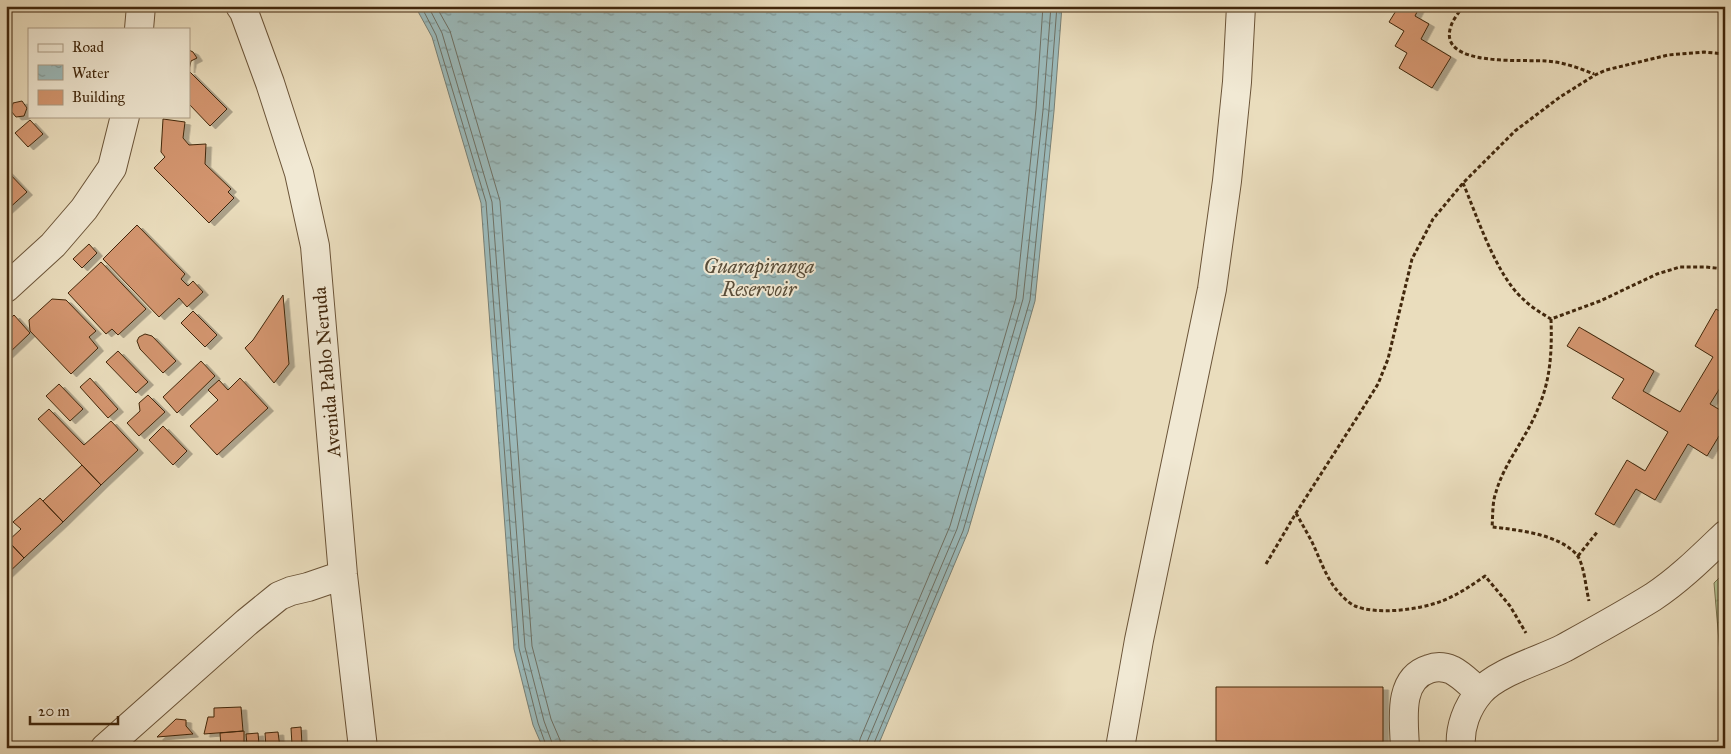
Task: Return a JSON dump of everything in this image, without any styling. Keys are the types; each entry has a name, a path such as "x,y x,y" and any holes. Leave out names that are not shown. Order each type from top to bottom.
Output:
{"street":[{"path":"139,28 141,6"},
{"name":"Avenida Pablo Neruda","path":"240,6 244,12 270,83 299,173 314,246 343,575 363,748"},
{"path":"1120,748 1139,640 1212,289 1227,181 1237,82 1240,6"},
{"path":"6,288 53,245 84,209 112,168 124,118"},
{"path":"1461,748 1463,722 1480,692 1490,683 1540,657 1562,649 1653,596 1688,570 1725,535"},
{"path":"105,748 279,596 343,575"},
{"path":"1405,748 1404,706 1408,687 1420,671 1436,666 1451,670 1480,692"}],"path":[{"path":"1463,6 1451,27 1450,40 1456,48 1469,56 1510,61 1546,60 1564,63 1595,75"},
{"path":"1266,564 1378,384 1388,359 1412,258 1433,219 1463,183 1515,131 1560,97 1595,75 1606,70 1668,56 1704,52 1725,54"},
{"path":"1463,183 1508,283 1521,298 1551,319"},
{"path":"1551,319 1600,300 1657,274 1680,267 1725,269"},
{"path":"1551,319 1550,365 1546,388 1539,408 1501,478 1495,494 1492,527 1537,534 1555,541 1578,556 1589,600 1599,627"},
{"path":"1296,513 1311,540 1324,571 1336,589 1353,606 1382,610 1422,607 1455,595 1485,576 1510,606 1540,657"},
{"path":"1578,556 1598,531"}],"green space":[{"path":"1725,572 1725,712 1714,583"}],"water":[{"name":"Guarapiranga Reservoir","path":"415,6 1062,6 1054,111 1035,301 968,532 877,748 543,748 533,725 514,649 481,203 432,37"}],"building":[{"path":"1399,6 1420,6 1415,16 1429,24 1421,39 1451,57 1432,88 1399,68 1407,53 1395,46 1404,31 1389,22"},
{"path":"190,50 197,58 191,61 190,66"},
{"path":"190,72 227,109 210,126 190,105"},
{"path":"22,101 27,108 24,116 16,117 11,111 13,103"},
{"path":"163,119 185,122 183,138 189,145 206,144 205,164 231,189 228,192 234,198 209,223 154,168 165,157 161,152"},
{"path":"30,120 43,134 28,147 15,133"},
{"path":"6,170 27,192 6,211"},
{"path":"137,225 185,274 181,279 188,286 193,281 203,292 187,307 179,298 159,317 103,259"},
{"path":"89,244 97,253 82,268 73,259"},
{"path":"101,262 146,309 118,335 112,329 106,334 68,293"},
{"path":"283,295 289,364 274,383 245,348 253,340"},
{"path":"52,299 66,300 96,331 89,337 98,348 71,374 30,331 29,320"},
{"path":"1716,309 1725,314 1725,380 1710,404 1725,413 1725,439 1719,436 1707,456 1688,444 1655,500 1636,489 1614,525 1595,514 1627,460 1645,471 1668,432 1612,398 1624,379 1567,346 1579,327 1654,371 1643,391 1680,412 1713,357 1695,346"},
{"path":"193,311 217,335 205,347 181,323"},
{"path":"14,315 30,333 7,355 6,323"},
{"path":"145,334 152,336 176,361 163,373 140,349 137,341 139,337"},
{"path":"118,351 148,382 136,393 106,362"},
{"path":"201,361 215,376 177,413 163,397"},
{"path":"90,378 118,409 108,418 80,387"},
{"path":"240,378 268,408 217,455 190,426 218,400 208,390 219,380 228,390"},
{"path":"59,384 83,409 70,421 46,396"},
{"path":"148,395 165,412 139,436 127,423 140,411 139,403"},
{"path":"49,409 84,445 111,421 138,450 101,485 38,419"},
{"path":"163,426 187,451 173,465 149,440"},
{"path":"82,465 101,485 63,522 43,501"},
{"path":"40,498 63,522 24,558 8,541 21,529 13,522"},
{"path":"10,543 24,558 6,575 6,547"},
{"path":"1216,687 1383,687 1383,742 1216,741"},
{"path":"241,707 243,731 204,734 208,717 214,717 214,708"},
{"path":"176,719 186,720 186,726 193,734 157,737"},
{"path":"301,727 302,745 292,745 291,728"},
{"path":"244,731 244,746 221,748 220,733"},
{"path":"278,732 280,748 266,748 265,733"},
{"path":"258,733 259,744 247,745 246,734"},
{"path":"210,745 211,748 161,748"}]}
